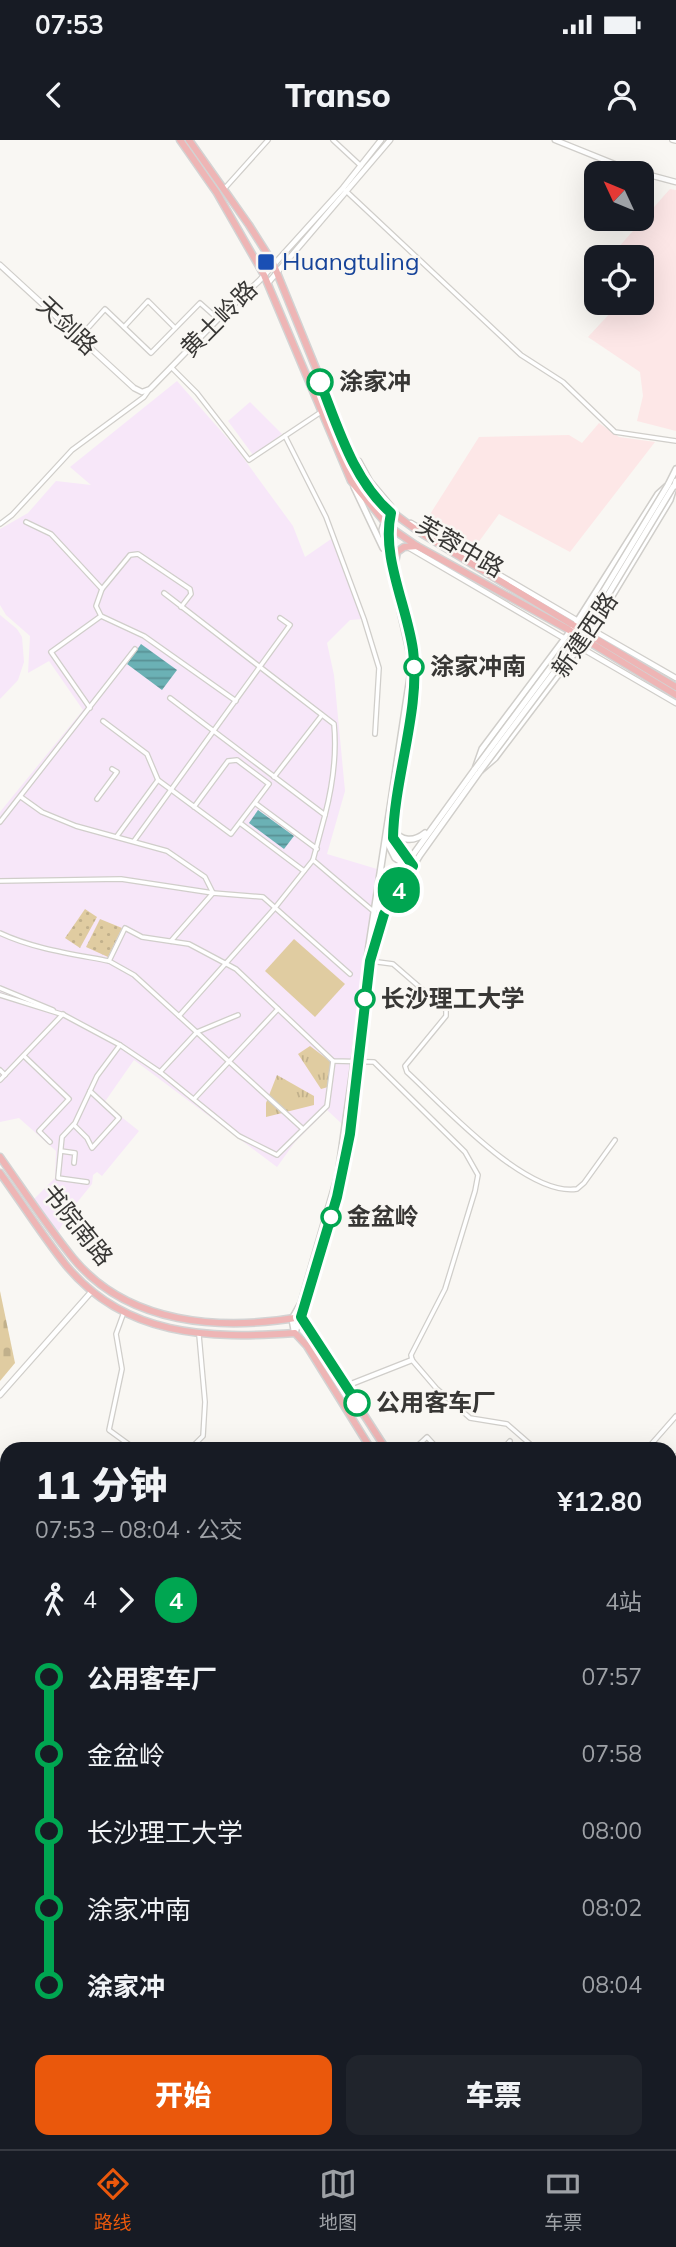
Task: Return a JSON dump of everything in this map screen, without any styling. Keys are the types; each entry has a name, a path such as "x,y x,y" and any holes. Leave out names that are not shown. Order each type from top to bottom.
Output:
{"main road":[{"name":"芙蓉中路","path":"180,140 217,193 264,275 351,481 386,524 417,546 589,634 676,687"},
{"name":"芙蓉中路","path":"189,140 273,263 350,455 370,492 390,511 424,535 574,626"},
{"name":"新建西路","path":"411,864 431,830 477,770 495,758 589,634 670,500 676,469"},
{"path":"351,481 386,554"},
{"name":"新建西路","path":"477,770 482,749 574,626 658,494 672,484"},
{"name":"新建西路","path":"374,910 411,864 586,620 672,484"},
{"path":"295,1333 337,1197 350,1134 374,910 387,842 397,752 410,677 410,655 382,530 390,511"},
{"path":"386,524 413,649 415,678 393,829 397,846 411,864"},
{"path":"394,567 397,552 417,546"},
{"name":"芙蓉中路","path":"589,634 676,695"},
{"path":"393,829 403,838 411,840 431,830"},
{"path":"387,842 395,858 411,864"},
{"path":"367,1442 307,1346 295,1333 292,1319 301,1303 338,1175 370,961 384,914 411,864"},
{"name":"书院南路","path":"0,1157 74,1259 100,1284 131,1304 158,1315 217,1323 273,1322 301,1317"},
{"name":"书院南路","path":"0,1173 66,1265 93,1290 124,1311 154,1325 213,1335 295,1333"},
{"path":"301,1317 382,1442"}],"street":[{"path":"223,189 268,140"},
{"path":"333,140 361,166"},
{"name":"黄土岭路","path":"267,284 345,189 381,140"},
{"name":"黄土岭路","path":"150,388 264,275 390,140"},
{"path":"555,140 627,169 676,182"},
{"path":"345,189 521,355 563,382 615,432 676,440"},
{"name":"天剑路","path":"0,265 134,388 142,391 150,388"},
{"path":"124,327 148,301 175,328"},
{"path":"79,338 105,309 151,353 200,303 218,319"},
{"path":"171,367 197,394 249,460 323,411"},
{"path":"0,524 72,450 144,397 150,388"},
{"path":"285,436 326,517 379,668 374,734"},
{"path":"350,455 359,461 384,499 412,523 574,626"},
{"path":"672,484 676,498"},
{"path":"26,522 51,534 102,589"},
{"path":"408,547 676,703"},
{"path":"181,607 191,593 190,590 138,554 130,555 102,589 96,606 101,616 144,636 236,701"},
{"path":"164,593 334,723 337,751 333,785 313,860 274,909 179,1016"},
{"path":"90,708 51,652 101,616"},
{"path":"134,841 290,625 279,618"},
{"path":"589,634 676,678"},
{"path":"0,822 135,649"},
{"path":"170,698 325,815"},
{"path":"274,777 322,715"},
{"path":"103,721 147,754 158,780 194,807 232,834 269,784 237,760 228,761 194,807"},
{"path":"97,799 117,772 112,769"},
{"path":"117,836 158,780"},
{"path":"21,797 55,818 95,833 117,836 169,853 205,877 213,893"},
{"path":"255,803 317,849"},
{"path":"240,823 304,871"},
{"path":"313,860 374,910"},
{"path":"0,881 121,879 213,893 263,897 351,974"},
{"path":"171,941 213,893"},
{"path":"109,961 125,928 142,937 189,944 236,970 334,1061 374,1062 465,1152 478,1175 475,1191 445,1289 411,1355 412,1360 436,1388 470,1418 507,1424 528,1442"},
{"path":"0,933 14,940 44,948 109,961 134,975 303,1129"},
{"path":"370,961 393,964 446,1010 446,1016 405,1066 407,1072 495,1154 555,1188 577,1189 615,1140"},
{"path":"0,988 64,1015 120,1045 160,1072 239,1136 277,1155 327,1106 334,1061"},
{"path":"0,995 64,1015"},
{"path":"194,1099 278,1009"},
{"path":"0,1080 64,1015"},
{"path":"160,1072 197,1032 238,1016"},
{"path":"87,1182 58,1178 62,1137 74,1125 97,1076 120,1045"},
{"path":"24,1056 69,1099 39,1131 50,1142"},
{"path":"0,1070 5,1075"},
{"path":"74,1125 87,1138 92,1148 119,1118 90,1091"},
{"path":"61,1151 75,1153 74,1163"},
{"path":"0,1395 93,1290"},
{"path":"124,1311 116,1334 122,1369 109,1430 126,1442"},
{"path":"197,1442 203,1436 205,1419 199,1333"},
{"path":"346,1386 412,1360"},
{"path":"654,1442 676,1416"}],"shaded area":[{"path":"670,189 676,190 676,431 637,421 643,396 640,372 588,337 608,315 654,315 654,245 621,245 633,231 654,231 654,207"},
{"path":"177,381 236,448 293,526 305,557 334,537 364,619 350,620 327,643 334,675 345,791 327,854 377,869 342,1124 327,1110 295,1142 277,1167 134,1060 104,1103 139,1131 102,1176 97,1172 93,1175 92,1184 71,1210 58,1232 34,1199 55,1178 56,1151 19,1118 0,1122 0,812 83,710 49,661 28,673 30,636 6,615 0,605 0,529 28,513 56,481 91,485 70,467"},
{"path":"250,402 282,434 253,455 228,421"},
{"path":"599,423 619,437 655,442 570,552 499,514 475,547 427,519 479,437 569,435 582,443"},
{"path":"0,615 17,629 22,637 24,662 18,680 0,699"}],"green space":[{"path":"85,909 97,917 80,948 65,938"},
{"path":"100,919 122,928 108,957 86,947"},
{"path":"294,939 345,984 315,1017 265,971"},
{"path":"310,1046 331,1062 328,1087 321,1089 298,1054"},
{"path":"277,1075 314,1096 314,1105 266,1117 266,1103"},
{"path":"0,1291 15,1363 0,1381"}],"water":[{"path":"141,644 177,670 162,690 127,664"},
{"path":"258,810 294,836 284,849 249,823"}],"bus line":[{"name":"4","path":"320,382 359,474 370,492 391,513 387,538 413,649 415,678 393,829 397,846 413,866 384,914 370,961 350,1134 337,1197 301,1317 357,1403"}],"place":[{"name":"Huangtuling","path":"266,262"},
{"name":"涂家冲","path":"320,382"},
{"name":"涂家冲南","path":"414,667"},
{"name":"长沙理工大学","path":"365,999"},
{"name":"金盆岭","path":"331,1217"},
{"name":"公用客车厂","path":"357,1403"}]}
